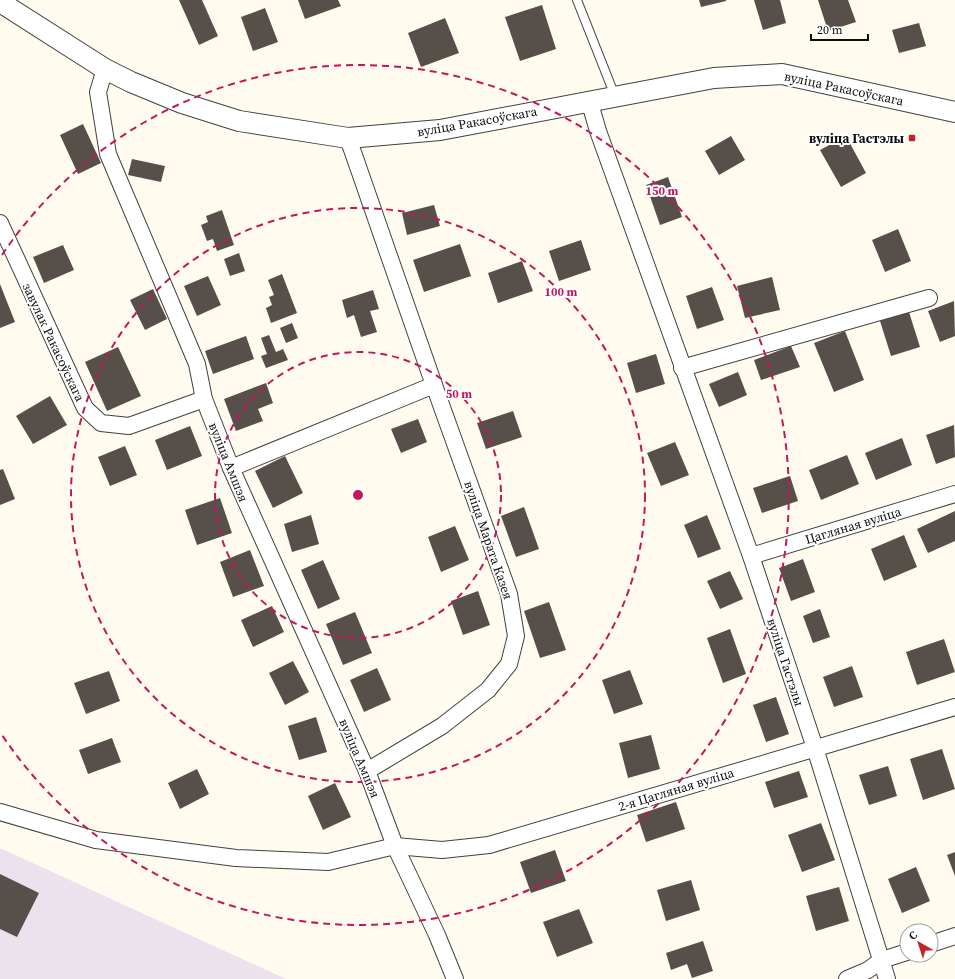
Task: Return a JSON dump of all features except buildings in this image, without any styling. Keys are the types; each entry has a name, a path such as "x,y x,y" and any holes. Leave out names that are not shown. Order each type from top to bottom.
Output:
{"street":[{"name":"вуліца Ракасоўскага","path":"0,2 104,69 182,103 239,121 348,138 440,130 590,100 714,78 782,74 955,112"},
{"name":"вуліца Амшэя","path":"104,69 98,92 108,154 197,364 204,399 231,468 366,771 394,846 437,935 455,979"},
{"name":"вуліца Гастэлы","path":"590,100 598,131 750,556 815,748 888,979"},
{"name":"вуліца Марата Казея","path":"348,138 509,594 516,636 509,664 488,690 442,726 366,771"},
{"name":"завулак Ракасоўскага","path":"0,223 85,408 101,423 129,426 204,399"},
{"path":"682,368 929,298"},
{"path":"231,468 434,385"},
{"name":"Цагляная вуліца","path":"750,556 955,494"},
{"name":"2-я Цагляная вуліца","path":"0,812 96,840 236,858 328,862 394,846 442,850 489,845 955,707"},
{"path":"939,941 955,936"},
{"path":"847,979 868,970 882,960 899,955"}],"lane":[{"path":"577,0 615,96"}],"shaded area":[{"path":"0,848 286,979 0,979"}],"place":[{"name":"вуліца Гастэлы","path":"912,138"}]}
